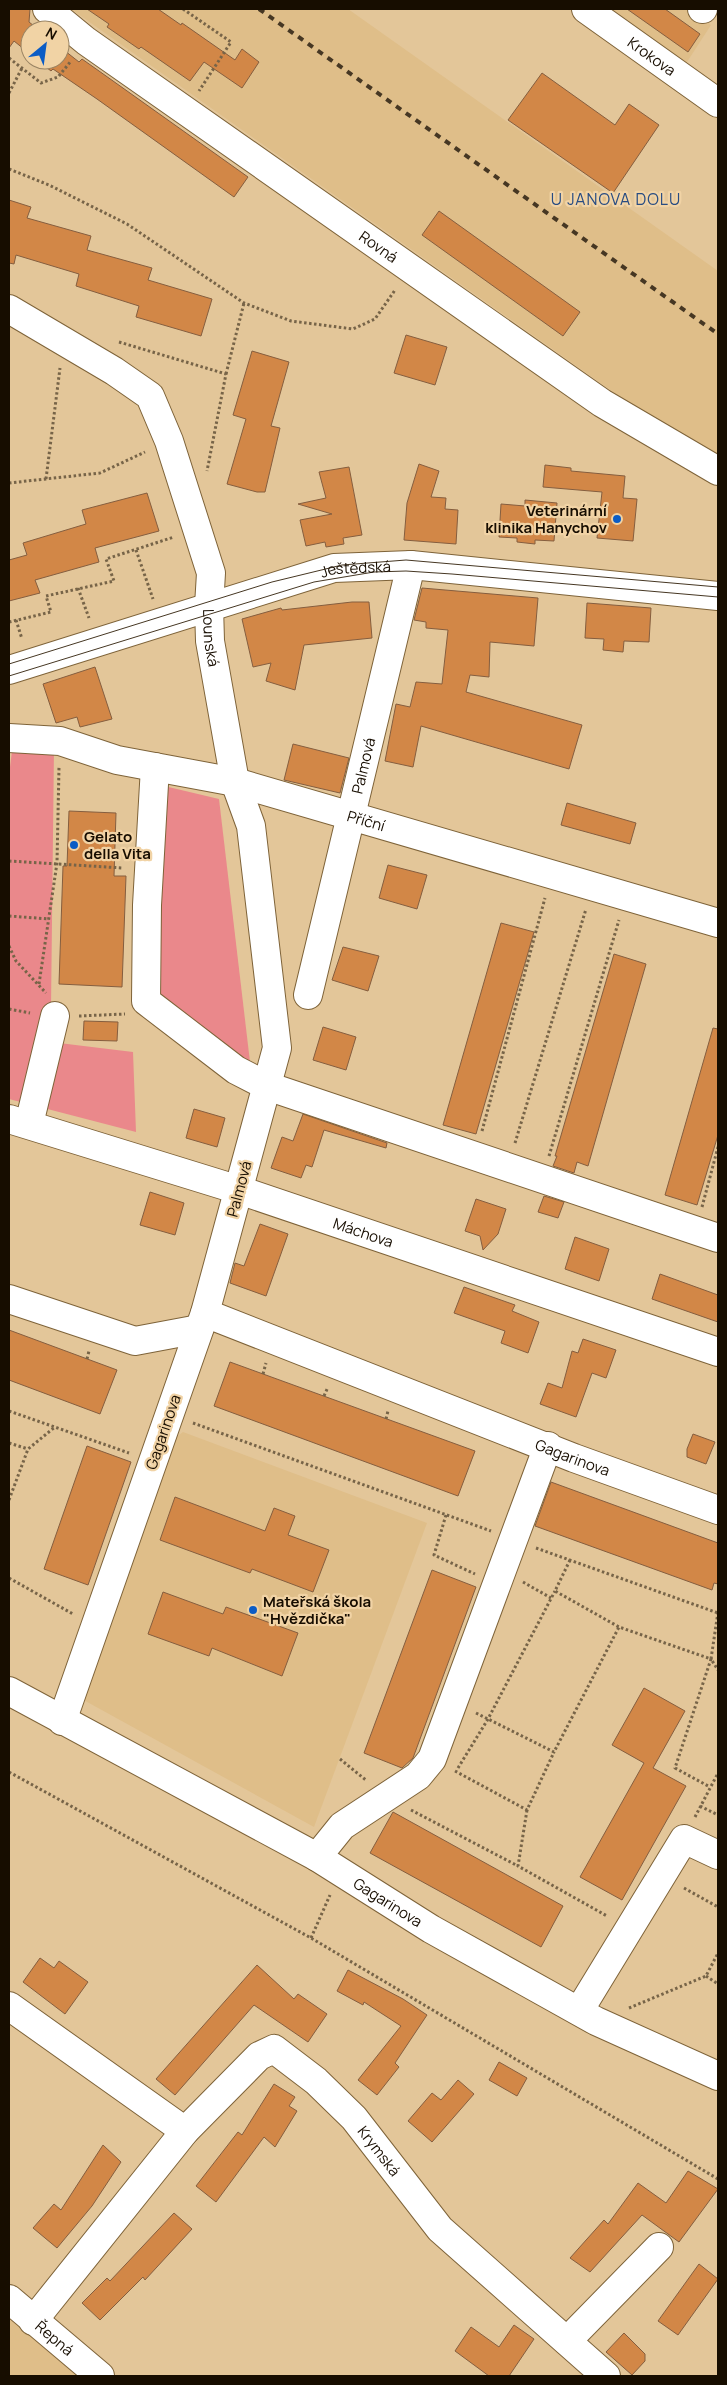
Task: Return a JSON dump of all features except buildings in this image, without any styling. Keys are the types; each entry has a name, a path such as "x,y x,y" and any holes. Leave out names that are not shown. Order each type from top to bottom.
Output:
{"street":[{"name":"Rovná","path":"47,9 86,41 602,403 718,471"},
{"name":"Krokova","path":"586,9 718,104"},
{"name":"Lounská","path":"9,309 114,371 150,396 170,441 199,528 211,572 209,606 210,642 235,782 251,826 277,1048"},
{"name":"Ještědská","path":"9,670 334,568 411,565 718,596"},
{"name":"Palmová","path":"308,995 411,565"},
{"name":"Příční","path":"9,738 60,741 117,760 235,782 718,923"},
{"path":"155,767 149,870 146,1002 236,1070 267,1086 707,1234"},
{"path":"19,1121 56,1016"},
{"name":"Palmová","path":"202,1321 277,1048"},
{"name":"Máchova","path":"19,1121 239,1190 718,1352"},
{"path":"9,1299 135,1341 202,1321"},
{"name":"Gagarinova","path":"62,1721 202,1321 548,1446 718,1510"},
{"path":"317,1857 342,1826 384,1796 418,1776 432,1760 548,1446"},
{"name":"Gagarinova","path":"10,1695 317,1857 431,1929 587,2016 718,2076"},
{"path":"587,2016 628,1928 684,1839 718,1854"},
{"path":"9,2006 185,2131"},
{"name":"Krymská","path":"33,2321 185,2131 259,2056 274,2049 316,2081 354,2118 440,2229 606,2376"},
{"path":"567,2341 658,2247"},
{"name":"Řepná","path":"9,2299 100,2376"}],"path":[{"path":"183,9 231,42 186,111"},
{"path":"70,61 75,55"},
{"path":"9,58 20,66"},
{"path":"9,93 21,70"},
{"path":"25,70 41,83 58,77 63,70"},
{"path":"9,169 49,185 127,224 244,303 292,321 353,329 375,319 410,268"},
{"path":"226,374 244,303"},
{"path":"46,479 63,341"},
{"path":"9,482 100,473 170,441"},
{"path":"9,622 50,612 46,596 114,581 106,559 199,528"},
{"path":"136,550 153,599"},
{"path":"78,588 89,620"},
{"path":"16,620 23,642"},
{"path":"40,984 57,863 60,741"},
{"path":"9,861 149,870"},
{"path":"508,1167 593,885"},
{"path":"475,1156 546,895"},
{"path":"9,916 49,919"},
{"path":"543,1179 619,920"},
{"path":"9,946 16,961 40,984 58,1007 56,1016"},
{"path":"9,1009 56,1016 161,1013"},
{"path":"707,1234 718,1147"},
{"path":"9,1412 153,1461"},
{"path":"169,1414 718,1613 711,1659 675,1768 710,1787"},
{"path":"9,1500 28,1449 56,1427"},
{"path":"9,1443 28,1449"},
{"path":"446,1515 434,1555 498,1585"},
{"path":"456,1771 488,1719 570,1560"},
{"path":"9,1578 96,1627"},
{"path":"555,1591 619,1627 711,1659 718,1670"},
{"path":"518,1866 527,1810 554,1752 619,1627"},
{"path":"453,1702 554,1752"},
{"path":"340,1759 384,1796 518,1866 628,1928"},
{"path":"432,1760 527,1810"},
{"path":"9,1772 311,1938 718,2178"},
{"path":"684,1839 718,1773"},
{"path":"700,1806 718,1815"},
{"path":"311,1938 340,1872"},
{"path":"661,1875 718,1907"},
{"path":"587,2016 706,1976 718,1953"},
{"path":"706,1976 718,1984"}],"shaded area":[{"path":"71,9 348,9 718,271 718,455 619,396"},
{"path":"600,9 700,9 696,15 711,25 685,65"},
{"path":"13,743 54,748 51,1008 59,1043 133,1052 136,1132 9,1099 9,775"},
{"path":"160,785 219,799 250,1062 156,992"},
{"name":"Mateřská škola \"Hvězdička\"","path":"183,1432 427,1523 314,1827 80,1698 170,1442"},
{"path":"11,2319 77,2376 9,2376 9,2323"}],"tram line":[{"path":"9,664 272,582 342,565 406,560 718,587"},
{"path":"9,676 314,582 374,572 406,571 452,574 718,597"}],"railway":[{"path":"259,9 718,334"}],"place":[{"name":"Veterinární klinika Hanychov","path":"617,519"},
{"name":"Gelato della Vita","path":"74,845"},
{"name":"Mateřská škola \"Hvězdička\"","path":"253,1610"}],"district":[{"name":"U JANOVA DOLU","path":"616,199"}]}
